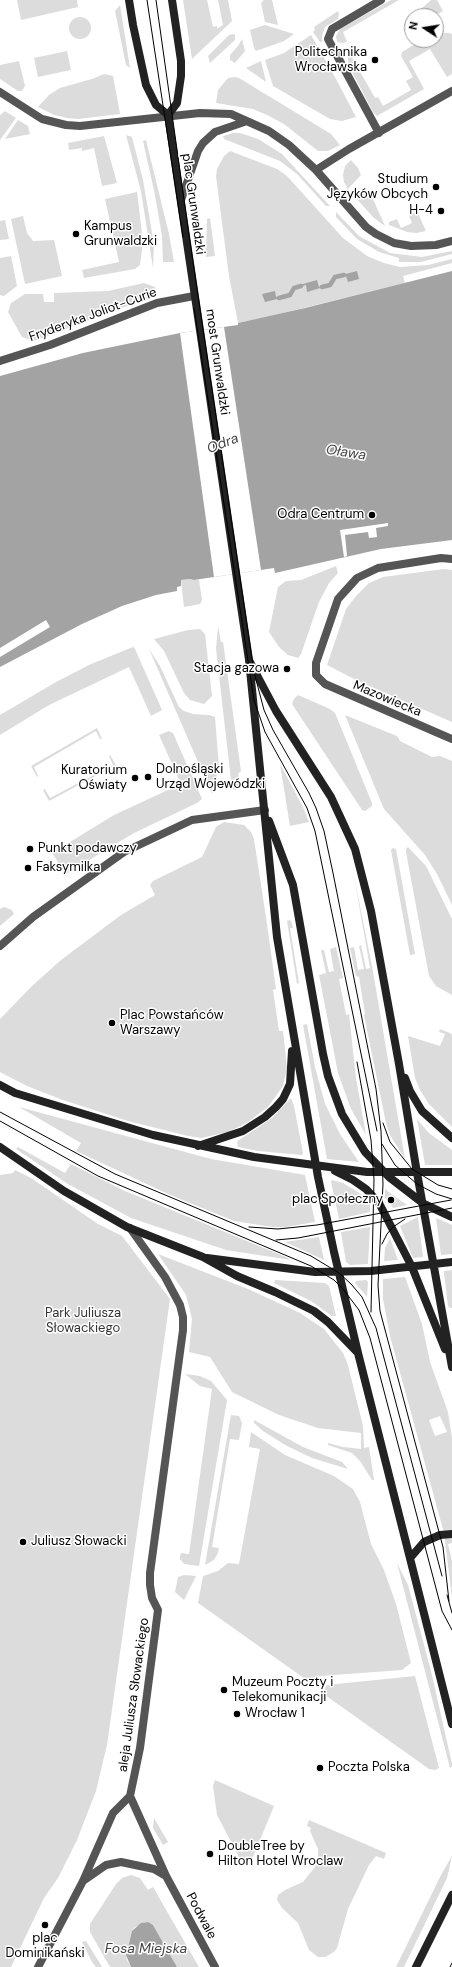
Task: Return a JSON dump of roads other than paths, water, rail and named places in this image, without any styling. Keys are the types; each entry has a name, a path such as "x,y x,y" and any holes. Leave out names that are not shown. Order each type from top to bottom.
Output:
{"main road":[{"path":"129,0 134,32 146,86 156,105 168,115 177,103 181,76 172,0"},
{"name":"plac Grunwaldzki","path":"168,115 194,296"},
{"name":"most Grunwaldzki","path":"194,296 249,660 265,810"},
{"path":"249,660 276,711 331,798 355,850 371,911 452,1367"},
{"path":"265,810 293,885 328,1076 336,1100 353,1135 378,1167 424,1204 452,1217"},
{"path":"265,810 277,937 316,1166 338,1272 452,1724"},
{"path":"197,1146 243,1131 265,1117 283,1099 290,1084 293,1036"},
{"path":"399,1064 410,1091 422,1111 452,1138"},
{"path":"0,1085 21,1095 154,1135 197,1146 254,1157 328,1168 368,1172 452,1172"},
{"path":"0,1147 69,1194 130,1228 203,1257 238,1276 275,1292 314,1312 328,1322 358,1353"},
{"path":"328,1168 353,1180 366,1189 379,1203 412,1267 452,1367"},
{"path":"203,1257 315,1272 371,1271 452,1262"},
{"path":"411,1557 424,1542 440,1535 452,1534"},
{"path":"416,1967 452,1895"}],"street":[{"path":"379,133 328,39 332,29 381,0"},
{"path":"316,170 349,149 452,91"},
{"path":"0,92 51,122 80,126 168,115 231,114 258,125 281,138 316,170 366,227 386,239 403,245 423,247 452,241"},
{"path":"181,200 198,151 203,143 215,132 247,121"},
{"name":"Fryderyka Joliot-Curie","path":"0,361 50,345 157,302 194,296"},
{"name":"Mazowiecka","path":"452,559 441,558 378,568 357,578 344,590 336,604 317,656 316,675 325,684 345,695 452,739"},
{"path":"0,946 51,903 124,852 192,820 265,810"},
{"name":"aleja Juliusza Słowackiego","path":"130,1228 165,1277 180,1305 183,1317 183,1330 150,1573 152,1598 158,1610 140,1748 130,1796"},
{"path":"38,1967 83,1881 113,1813 130,1796"},
{"name":"Podwale","path":"130,1796 166,1876 215,1967"},
{"path":"83,1881 106,1865 122,1862 154,1869 166,1876"}],"water":[{"path":"357,271 359,279 348,282 346,276 338,277 338,276"},
{"path":"452,271 452,540 381,549 275,573 274,568 194,580 181,580 181,586 177,587 177,591 156,595 122,606 82,624 0,667 0,376 83,353 180,333 238,325 238,323 305,308"},
{"path":"317,280 319,287 327,286 307,292 306,285 296,288 296,286"},
{"path":"275,291 276,297 285,295 285,297 265,302 262,294"},
{"name":"Fosa Miejska","path":"148,1922 153,1925 177,1967 131,1967 126,1955 132,1931 141,1923"}],"waterway":[{"path":"322,287 330,285 335,277 344,275"},
{"path":"279,298 290,295 294,288 301,286"}],"tram line":[{"path":"147,0 183,237"},
{"path":"156,0 189,235 254,672 264,710 273,730 316,808 324,831 333,873 376,1089 381,1131 383,1184 378,1285 380,1311 443,1547 449,1601"},
{"path":"194,308 254,700 265,732 307,808 315,831 377,1131"},
{"path":"357,1062 371,1140 374,1179 371,1312"},
{"path":"0,1112 115,1174 311,1256 339,1273 351,1284 362,1297 376,1328 442,1576"},
{"path":"0,1121 98,1176 311,1266 334,1280 343,1289 359,1310 370,1338 442,1611 452,1630"},
{"path":"383,1123 390,1142 412,1169 438,1185 452,1189"},
{"path":"382,1144 395,1165 417,1184 436,1194 452,1199"},
{"path":"249,1227 278,1229 317,1225 451,1200"},
{"path":"276,1240 298,1238 452,1208"},
{"path":"382,1244 387,1234 393,1227 405,1219"},
{"path":"447,1595 452,1613"},
{"path":"450,1967 452,1963"}],"place":[{"name":"Politechnika Wrocławska","path":"375,60"},
{"name":"Studium Języków Obcych","path":"436,187"},
{"name":"H-4","path":"441,211"},
{"name":"Kampus Grunwaldzki","path":"76,234"},
{"name":"Odra Centrum","path":"372,515"},
{"name":"Stacja gazowa","path":"287,669"},
{"name":"Dolnośląski Urząd Wojewódzki","path":"148,777"},
{"name":"Kuratorium Oświaty","path":"135,778"},
{"name":"Punkt podawczy","path":"30,849"},
{"name":"Faksymilka","path":"28,868"},
{"name":"Plac Powstańców Warszawy","path":"112,1023"},
{"name":"plac Społeczny","path":"391,1200"},
{"name":"Juliusz Słowacki","path":"23,1542"},
{"name":"Muzeum Poczty i Telekomunikacji","path":"224,1690"},
{"name":"Wrocław 1","path":"237,1714"},
{"name":"Poczta Polska","path":"320,1768"},
{"name":"DoubleTree by Hilton Hotel Wroclaw","path":"210,1854"},
{"name":"plac Dominikański","path":"45,1925"}],"water label":[{"name":"Odra","path":"223,444"},
{"name":"Oława","path":"346,453"}],"park label":[{"name":"Park Juliusza Słowackiego","path":"83,1322"}]}
